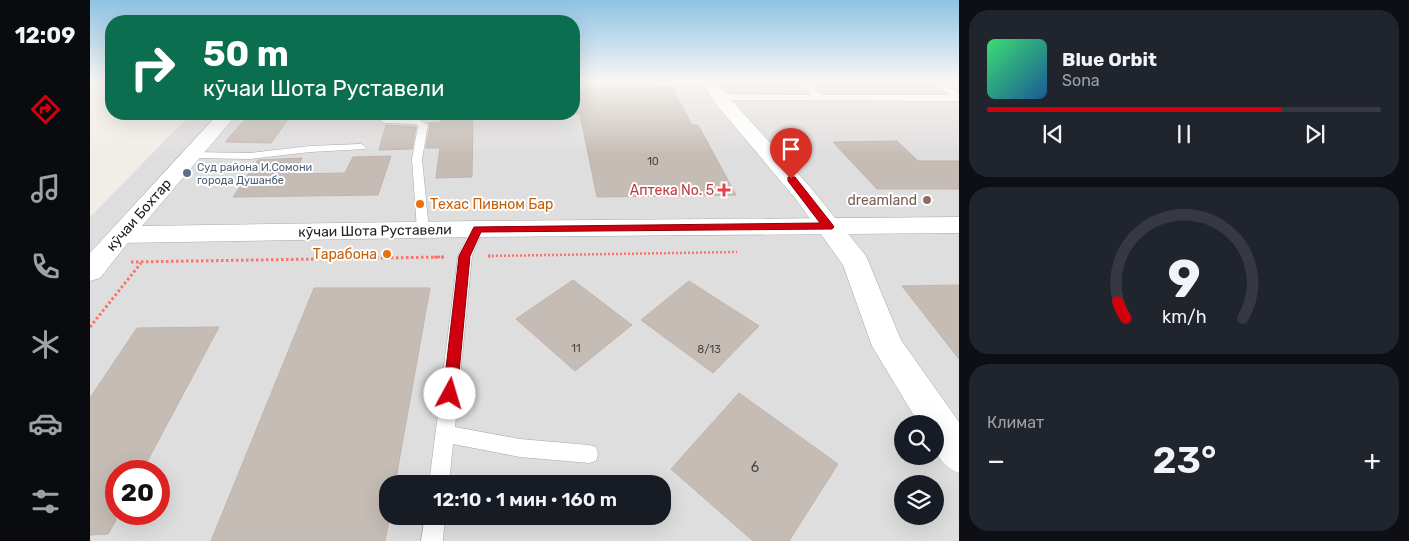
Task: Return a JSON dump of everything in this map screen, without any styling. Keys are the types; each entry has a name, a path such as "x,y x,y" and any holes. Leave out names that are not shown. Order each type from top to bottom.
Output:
{"street":[{"path":"729,105 803,193 856,263 888,346 959,454"},
{"name":"кӯчаи Бохтар","path":"90,271 223,120"},
{"name":"кӯчаи Шота Руставели","path":"121,235 477,229 959,225"}],"lane":[{"path":"386,120 419,122 424,125 417,159 423,230"},
{"path":"192,155 250,156 361,147"},
{"path":"440,475 465,256 477,229"},
{"path":"445,434 520,448 589,454"},
{"path":"432,541 434,525"}],"path":[{"path":"90,326 164,235"}],"shaded area":[{"path":"580,105 959,105 959,541 90,541 90,217 185,120 580,120"}],"building":[{"path":"580,105 682,105 692,125 698,125 736,195 597,197 580,114"},
{"path":"245,120 288,120 271,143 225,142"},
{"path":"441,120 473,120 472,177 436,178 440,148 426,148 430,125 428,123 441,122"},
{"path":"386,125 416,127 412,149 379,150"},
{"path":"897,141 918,161 959,161 959,189 877,189 833,142"},
{"path":"391,156 378,195 233,197 258,160 302,158 295,174 345,173 353,157"},
{"path":"573,280 632,325 575,371 516,319"},
{"path":"689,281 759,326 713,373 641,320"},
{"path":"959,285 959,359 902,286"},
{"path":"314,288 430,288 397,475 379,475 379,525 388,525 385,541 211,541"},
{"path":"219,327 148,460 105,460 105,525 113,525 108,534 90,535 90,398 137,328"},
{"path":"739,393 838,464 789,541 753,541 671,469"}],"place":[{"name":"Суд района И.Сомони города Душанбе","path":"187,173"},
{"name":"Аптека No. 5","path":"724,190"},
{"name":"dreamland","path":"927,200"},
{"name":"Техас Пивном Бар","path":"420,204"},
{"name":"Тарабона","path":"387,254"}],"route":[{"path":"450,394 465,256 477,229 828,227 791,179"}]}
